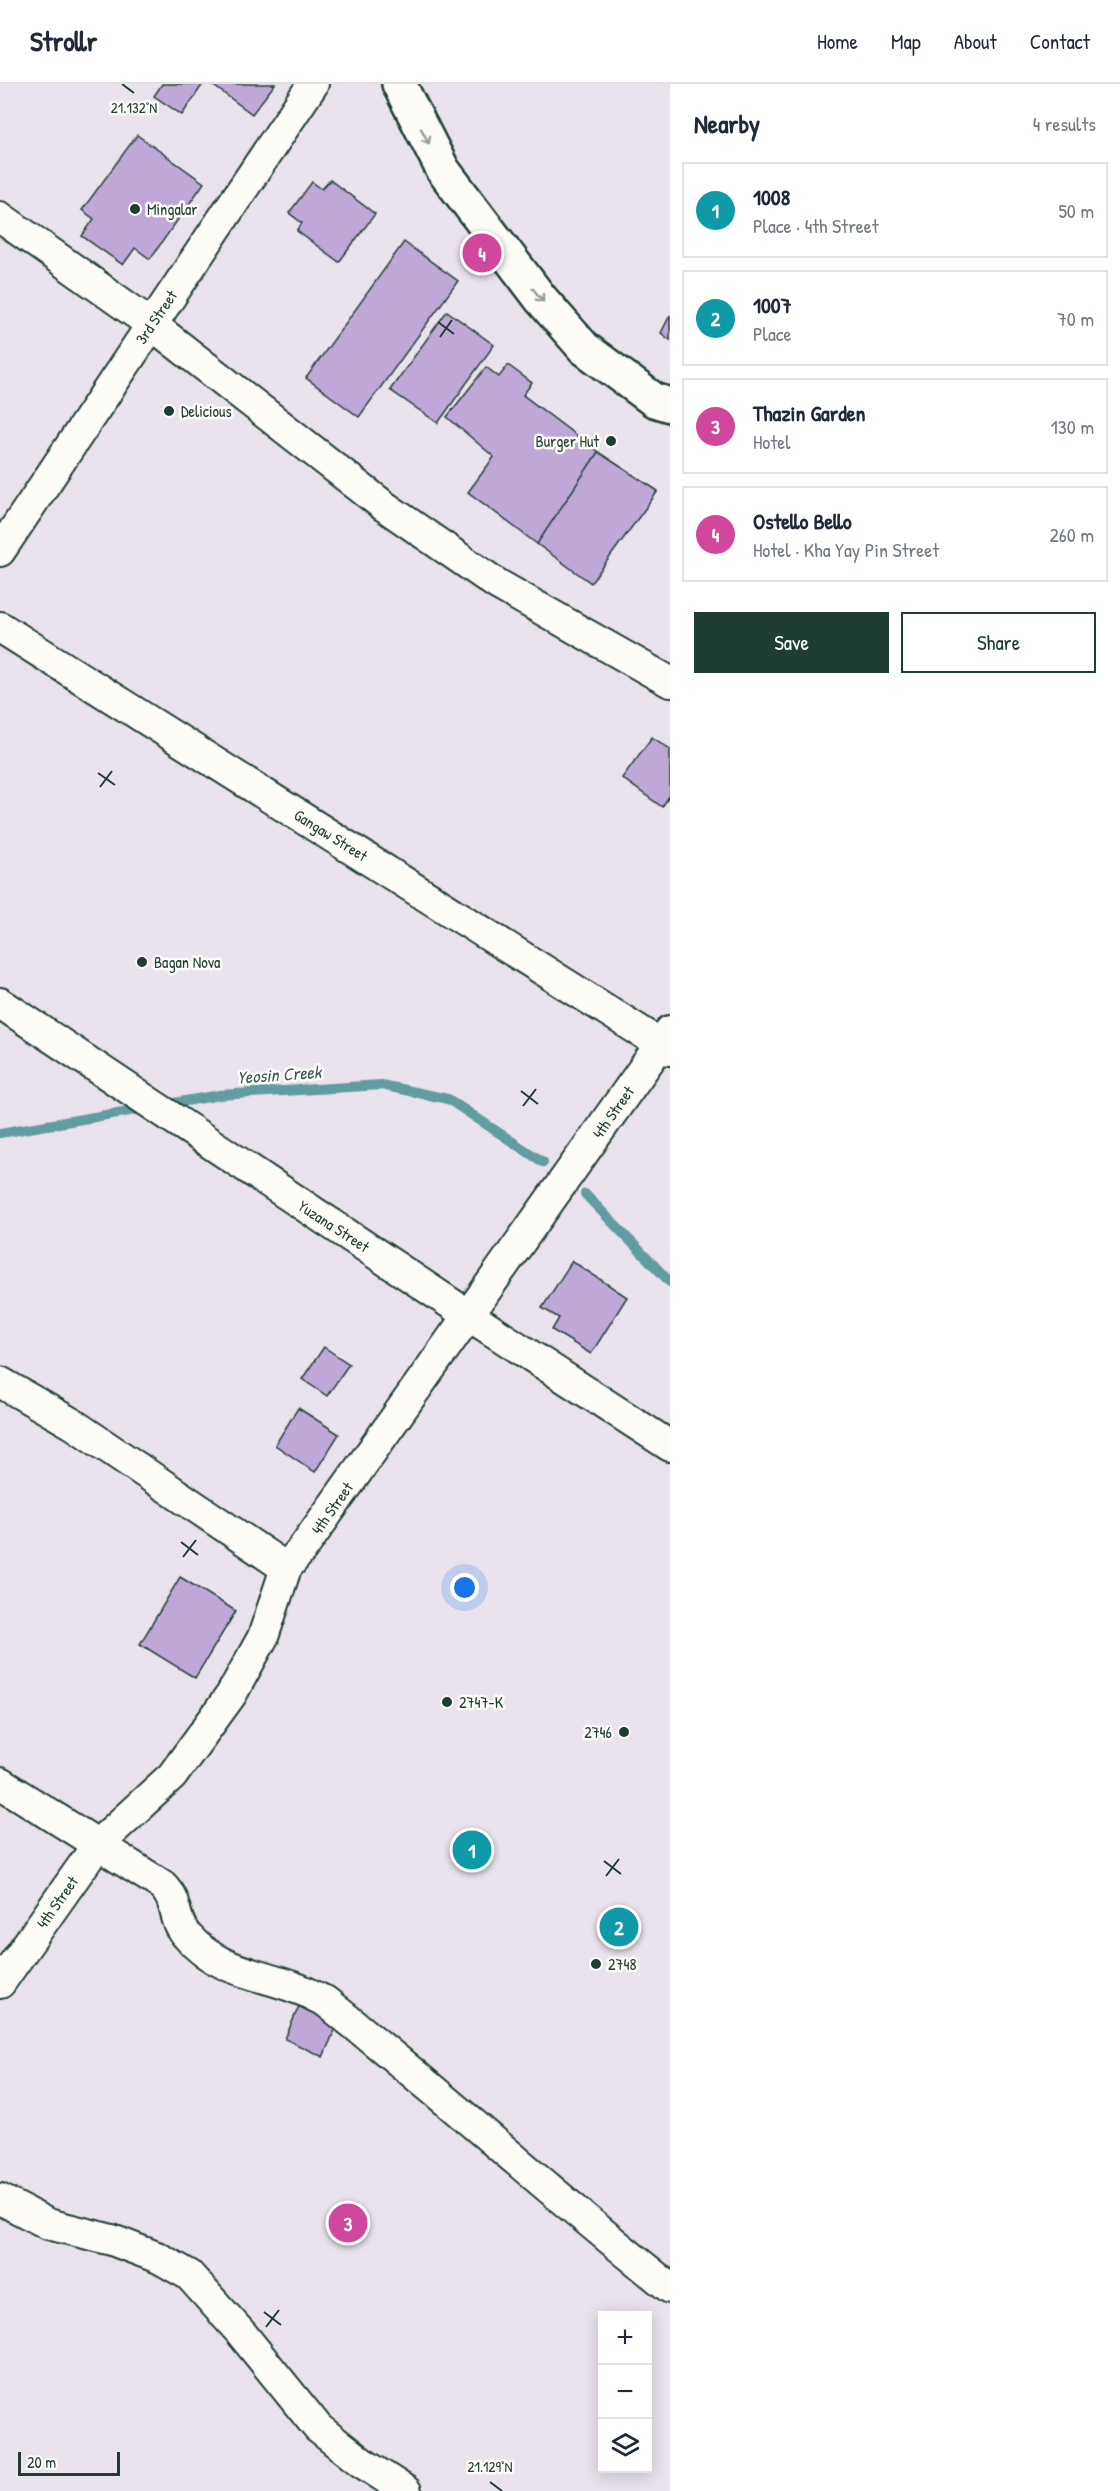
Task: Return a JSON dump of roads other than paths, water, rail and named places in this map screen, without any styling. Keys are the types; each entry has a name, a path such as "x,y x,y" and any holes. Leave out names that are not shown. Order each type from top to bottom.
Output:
{"street":[{"name":"3rd Street","path":"0,551 313,84"},
{"path":"399,84 443,170 541,299 584,348 654,400 670,405"},
{"path":"0,217 151,324 384,506 496,584 670,682"},
{"name":"Gangaw Street","path":"0,627 667,1041"},
{"name":"Yuzana Street","path":"0,1003 468,1315 670,1446"},
{"name":"4th Street","path":"0,1983 98,1844 172,1776 231,1695 263,1637 286,1568 303,1548 468,1315 667,1041"},
{"path":"0,1382 73,1424 286,1568"},
{"path":"0,1783 169,1891 174,1900 178,1923 182,1931 205,1953 232,1969 295,1988 325,2001 485,2132 580,2216 670,2288"},
{"path":"0,2199 48,2224 112,2240 159,2258 189,2275 242,2334 318,2428 361,2462 406,2491"}],"waterway":[{"name":"Yeosin Creek","path":"163,1105 220,1095 381,1085 448,1099 543,1162"},
{"name":"Yeosin Creek","path":"0,1133 147,1108"},
{"name":"Yeosin Creek","path":"585,1194 670,1282"}],"place":[{"name":"Mingalar","path":"135,209"},
{"name":"Ostello Bello","path":"482,253"},
{"name":"Delicious","path":"169,411"},
{"name":"Burger Hut","path":"611,441"},
{"name":"Bagan Nova","path":"142,962"},
{"name":"2747-K","path":"447,1702"},
{"name":"2746","path":"624,1732"},
{"name":"1008","path":"472,1850"},
{"name":"1007","path":"619,1927"},
{"name":"2748","path":"596,1964"},
{"name":"Thazin Garden","path":"348,2223"}]}
